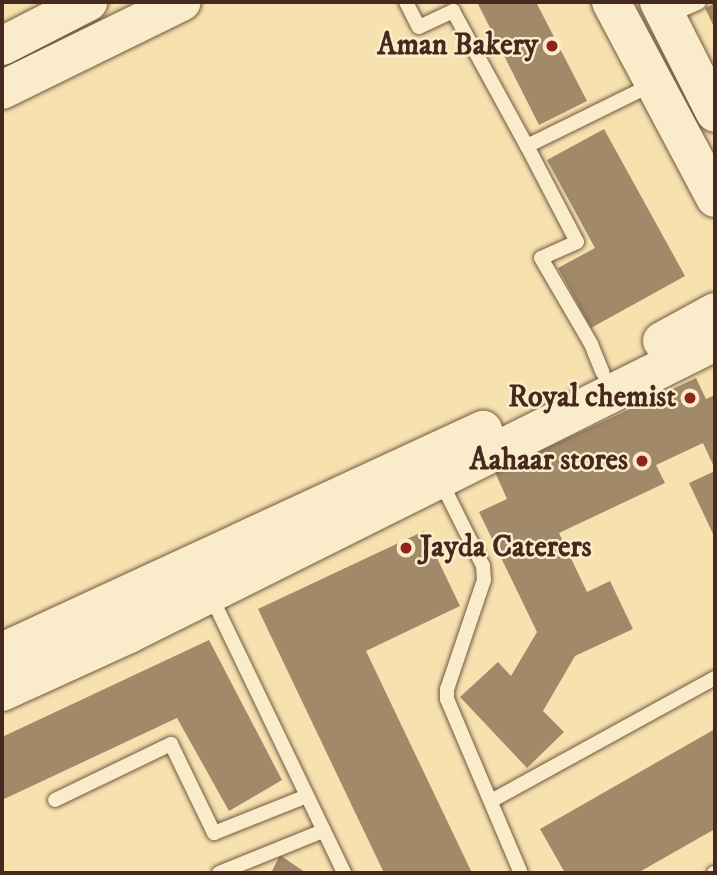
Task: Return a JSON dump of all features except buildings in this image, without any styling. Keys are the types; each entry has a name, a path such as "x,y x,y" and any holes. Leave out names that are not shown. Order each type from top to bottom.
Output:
{"street":[{"path":"2,46 88,2"},
{"path":"2,90 182,2"},
{"path":"611,2 715,198"},
{"path":"675,7 715,113"},
{"path":"2,652 603,373 715,312"},
{"path":"2,692 210,594 715,342"}],"lane":[{"path":"406,2 419,27 453,11 527,146 577,242 541,258 591,344 603,373"},
{"path":"527,146 654,84"},
{"path":"440,480 483,566 482,594 447,689 447,699 521,873"},
{"path":"210,594 344,873"},
{"path":"491,801 715,678"},
{"path":"55,800 171,744 214,834 307,796"},
{"path":"219,873 323,831"}],"place":[{"name":"Aman Bakery","path":"552,46"},
{"name":"Royal chemist","path":"690,398"},
{"name":"Aahaar stores","path":"642,461"},
{"name":"Jayda Caterers","path":"406,548"}]}
